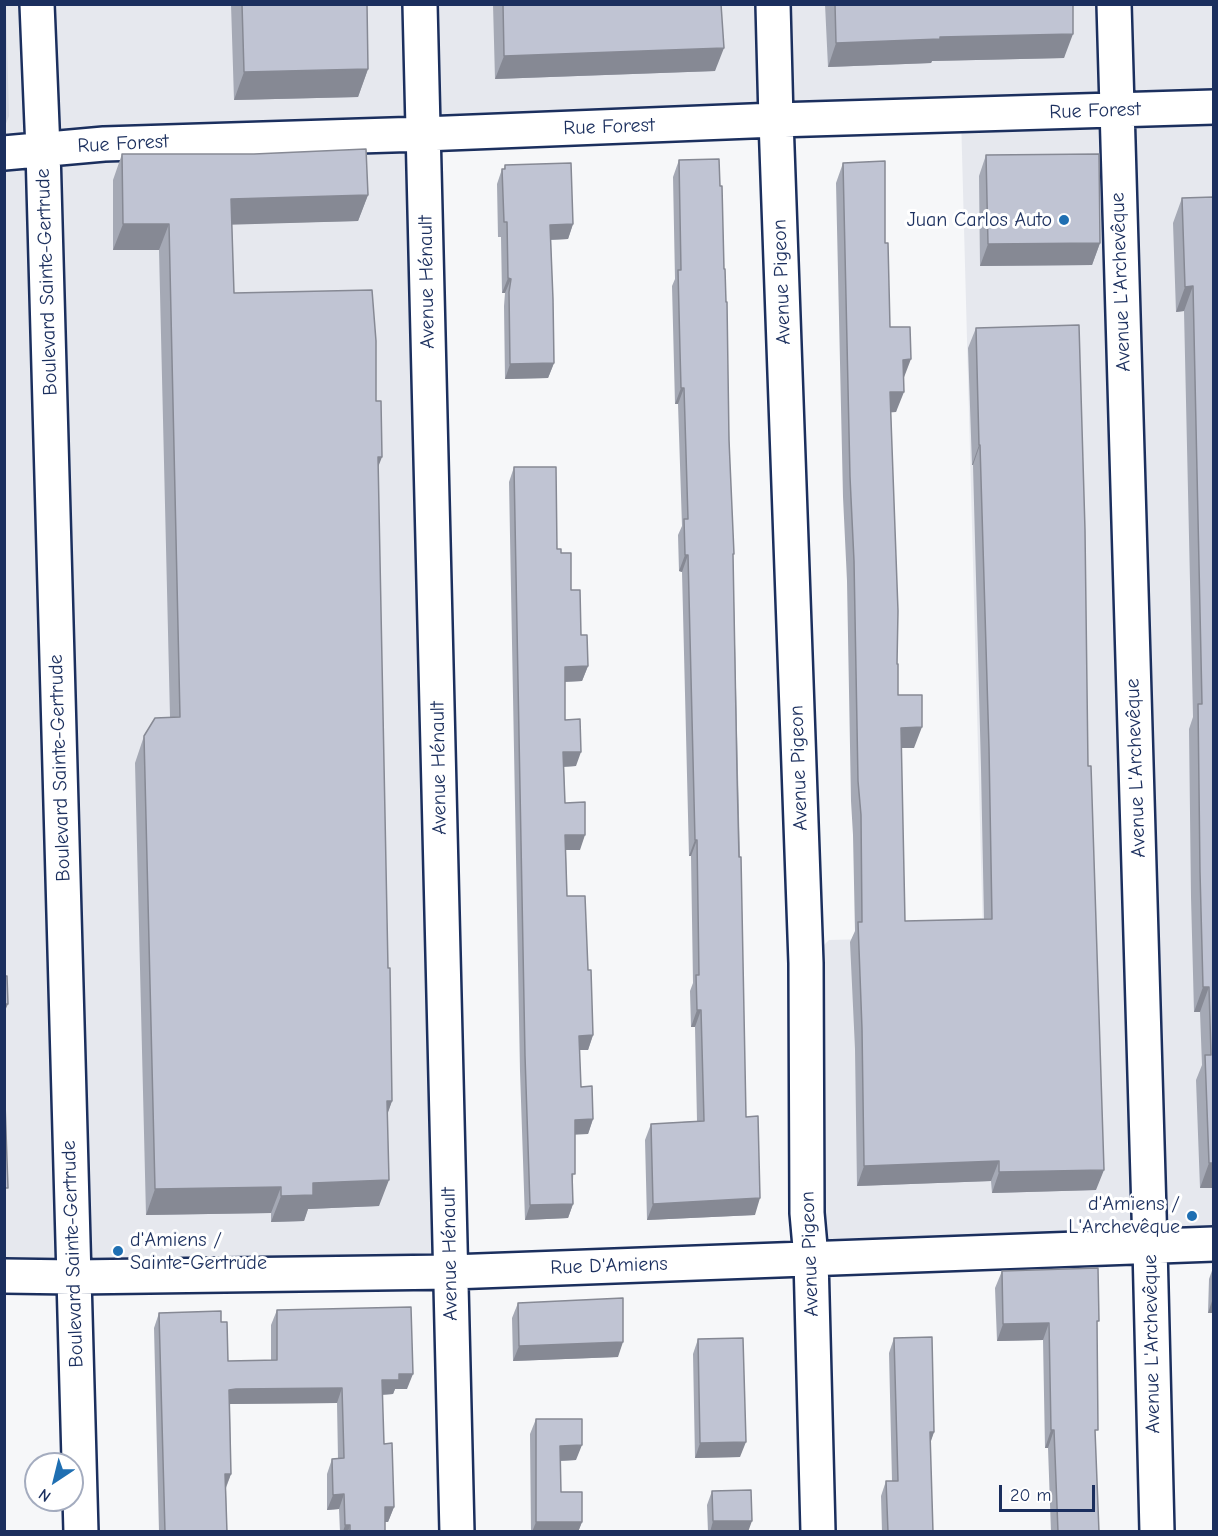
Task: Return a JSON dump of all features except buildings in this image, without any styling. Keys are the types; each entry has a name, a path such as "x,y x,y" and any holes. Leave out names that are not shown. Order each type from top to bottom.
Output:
{"street":[{"name":"Boulevard Sainte-Gertrude","path":"37,4 44,150 81,1532"},
{"name":"Avenue Hénault","path":"420,4 458,1532"},
{"name":"Avenue Pigeon","path":"773,4 806,963 807,1213 811,1258 818,1532"},
{"name":"Avenue L'Archevêque","path":"1114,4 1157,1532"},
{"name":"Rue Forest","path":"4,153 104,144 1214,107"},
{"name":"Rue D'Amiens","path":"4,1276 451,1272 1214,1244"}],"shaded area":[{"path":"4,5 6,5 9,116 5,126"},
{"path":"5,5 1213,5 1213,1244 811,1258 806,963 829,940 983,936 961,116 423,134 451,1272 5,1276"}],"place":[{"name":"Juan Carlos Auto","path":"1064,220"},
{"name":"d'Amiens / L'Archevêque","path":"1192,1216"},
{"name":"d'Amiens / Sainte-Gertrude","path":"118,1251"}]}
